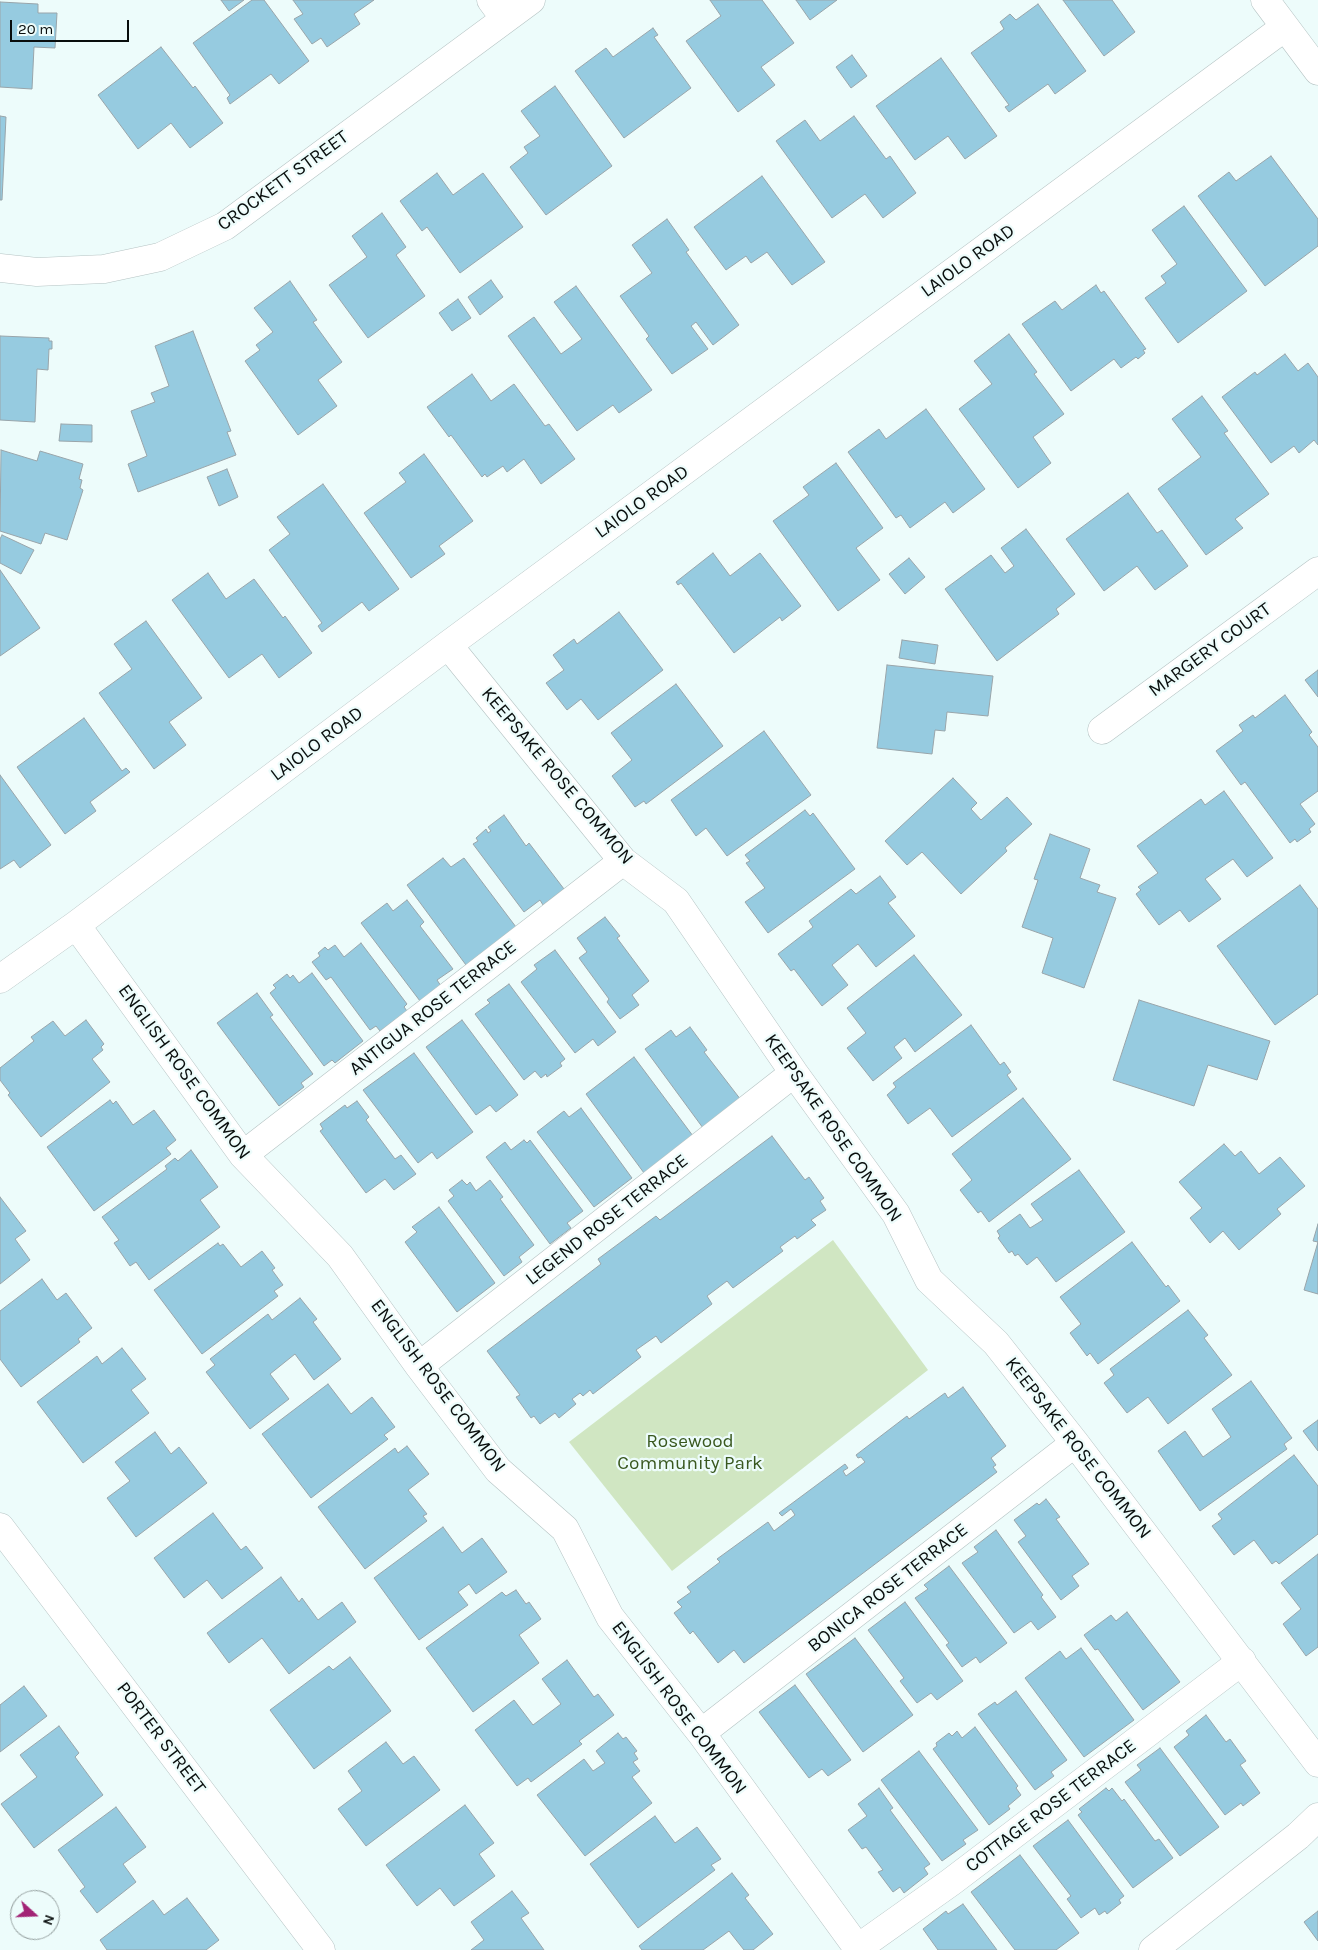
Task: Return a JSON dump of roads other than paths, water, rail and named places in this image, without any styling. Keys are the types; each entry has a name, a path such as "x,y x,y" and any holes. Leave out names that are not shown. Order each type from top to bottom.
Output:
{"street":[{"name":"CROCKETT STREET","path":"0,268 37,272 104,269 160,257 225,226 498,9 531,0"},
{"path":"1265,0 1318,71"},
{"name":"LAIOLO ROAD","path":"0,979 76,925 448,645 1285,27"},
{"name":"MARGERY COURT","path":"1102,730 1318,571"},
{"name":"KEEPSAKE ROSE COMMON","path":"448,645 623,861 676,901 794,1073 896,1214 928,1280 996,1343 1075,1443 1318,1763"},
{"name":"ANTIGUA ROSE TERRACE","path":"243,1155 623,861"},
{"name":"ENGLISH ROSE COMMON","path":"76,925 243,1155 340,1256 419,1366 498,1470 565,1529 610,1618 701,1733 859,1949"},
{"name":"LEGEND ROSE TERRACE","path":"419,1366 794,1073"},
{"name":"BONICA ROSE TERRACE","path":"701,1733 1075,1443"},
{"name":"PORTER STREET","path":"0,1527 321,1950"},
{"name":"COTTAGE ROSE TERRACE","path":"859,1949 959,1876 1242,1661"},
{"path":"1153,1950 1298,1836 1318,1817"}],"park label":[{"name":"Rosewood Community Park","path":"690,1453"}]}
